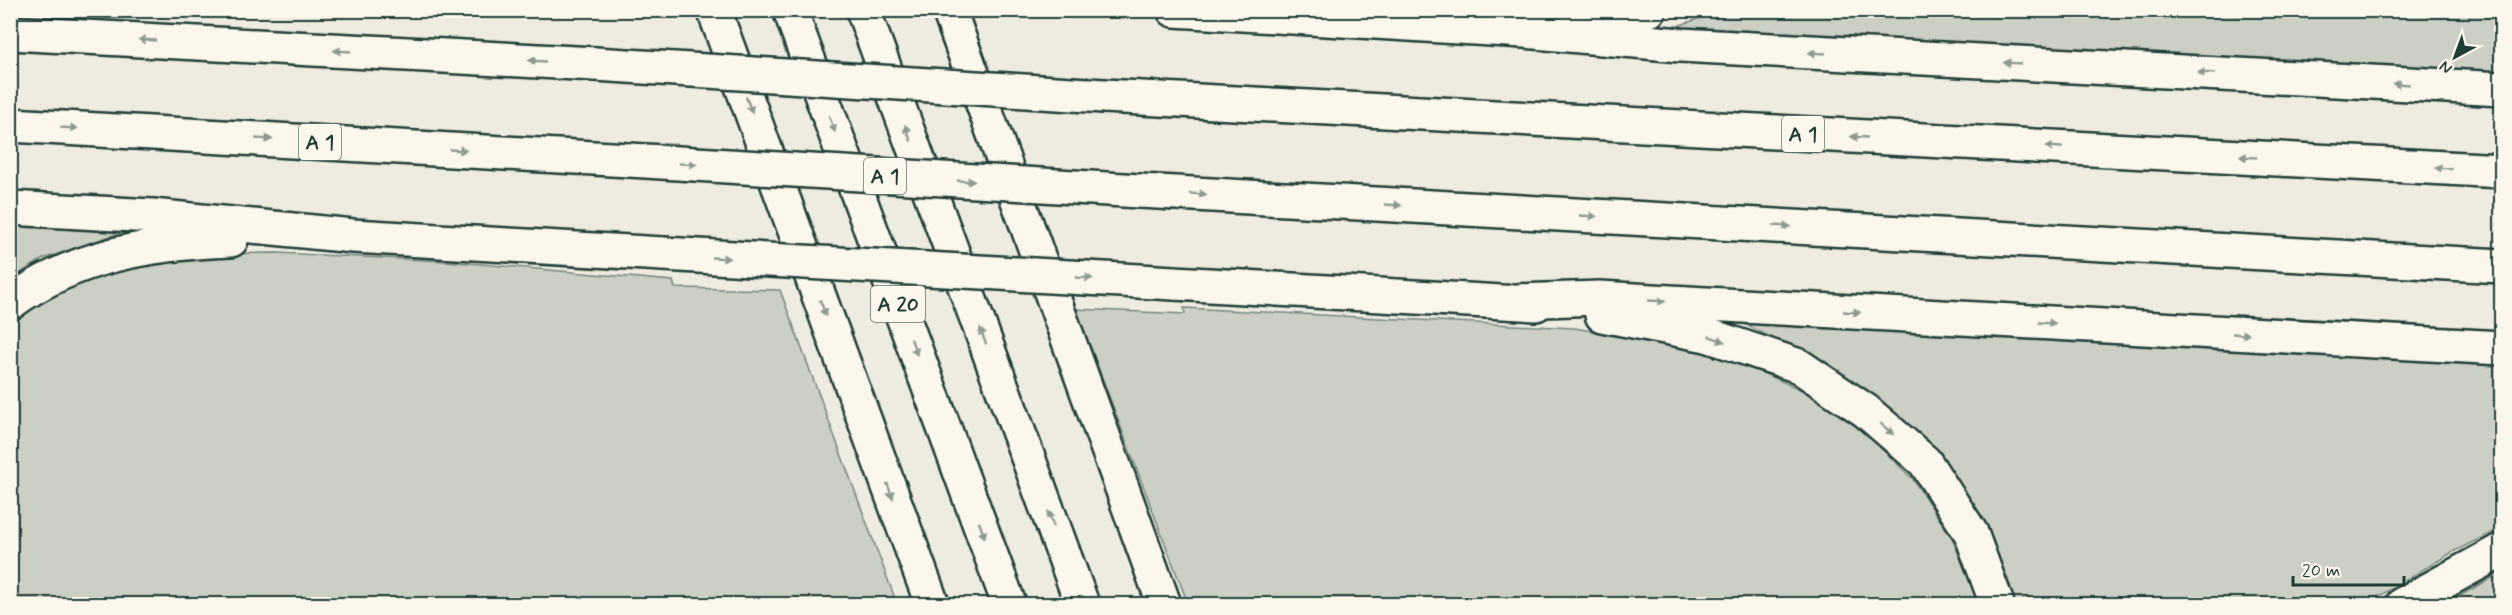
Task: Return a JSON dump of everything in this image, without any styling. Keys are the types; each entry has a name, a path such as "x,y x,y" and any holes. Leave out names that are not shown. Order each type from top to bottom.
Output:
{"highway":[{"path":"714,10 932,604"},
{"name":"A 20","path":"790,10 1009,604"},
{"path":"863,10 1082,604"},
{"path":"949,10 1164,604"},
{"path":"1174,10 1524,31 1680,45 2502,89"},
{"path":"1524,31 1649,10"},
{"name":"A 1","path":"10,33 595,64 1104,96 2502,171"},
{"name":"A 1","path":"10,125 1140,191 2502,266"},
{"path":"10,208 152,216 352,236 1174,283 1515,301 1599,298 2502,348"},
{"path":"10,303 33,285 71,267 134,250 195,242 352,236"},
{"path":"1515,301 1707,335 1799,366 1866,411 1924,462 1971,533 1997,604"},
{"path":"2403,604 2502,550"}],"shaded area":[{"path":"1724,10 2501,11 2501,75 1696,37 1680,25"},
{"path":"11,226 122,232 43,259 11,279"},
{"path":"277,253 446,261 673,281 675,288 780,290 897,604 11,604 11,321 41,297 104,268 177,254"},
{"path":"1184,308 1574,328 1665,342 1743,364 1820,398 1869,437 1912,478 1952,538 1979,604 1188,604 1076,309 1185,314"},
{"path":"1767,316 2501,366 2501,528 2451,553 2366,604 2014,604 2010,585 1985,527 1880,402 1839,371 1746,325"},
{"path":"2501,573 2501,604 2445,604"}]}
